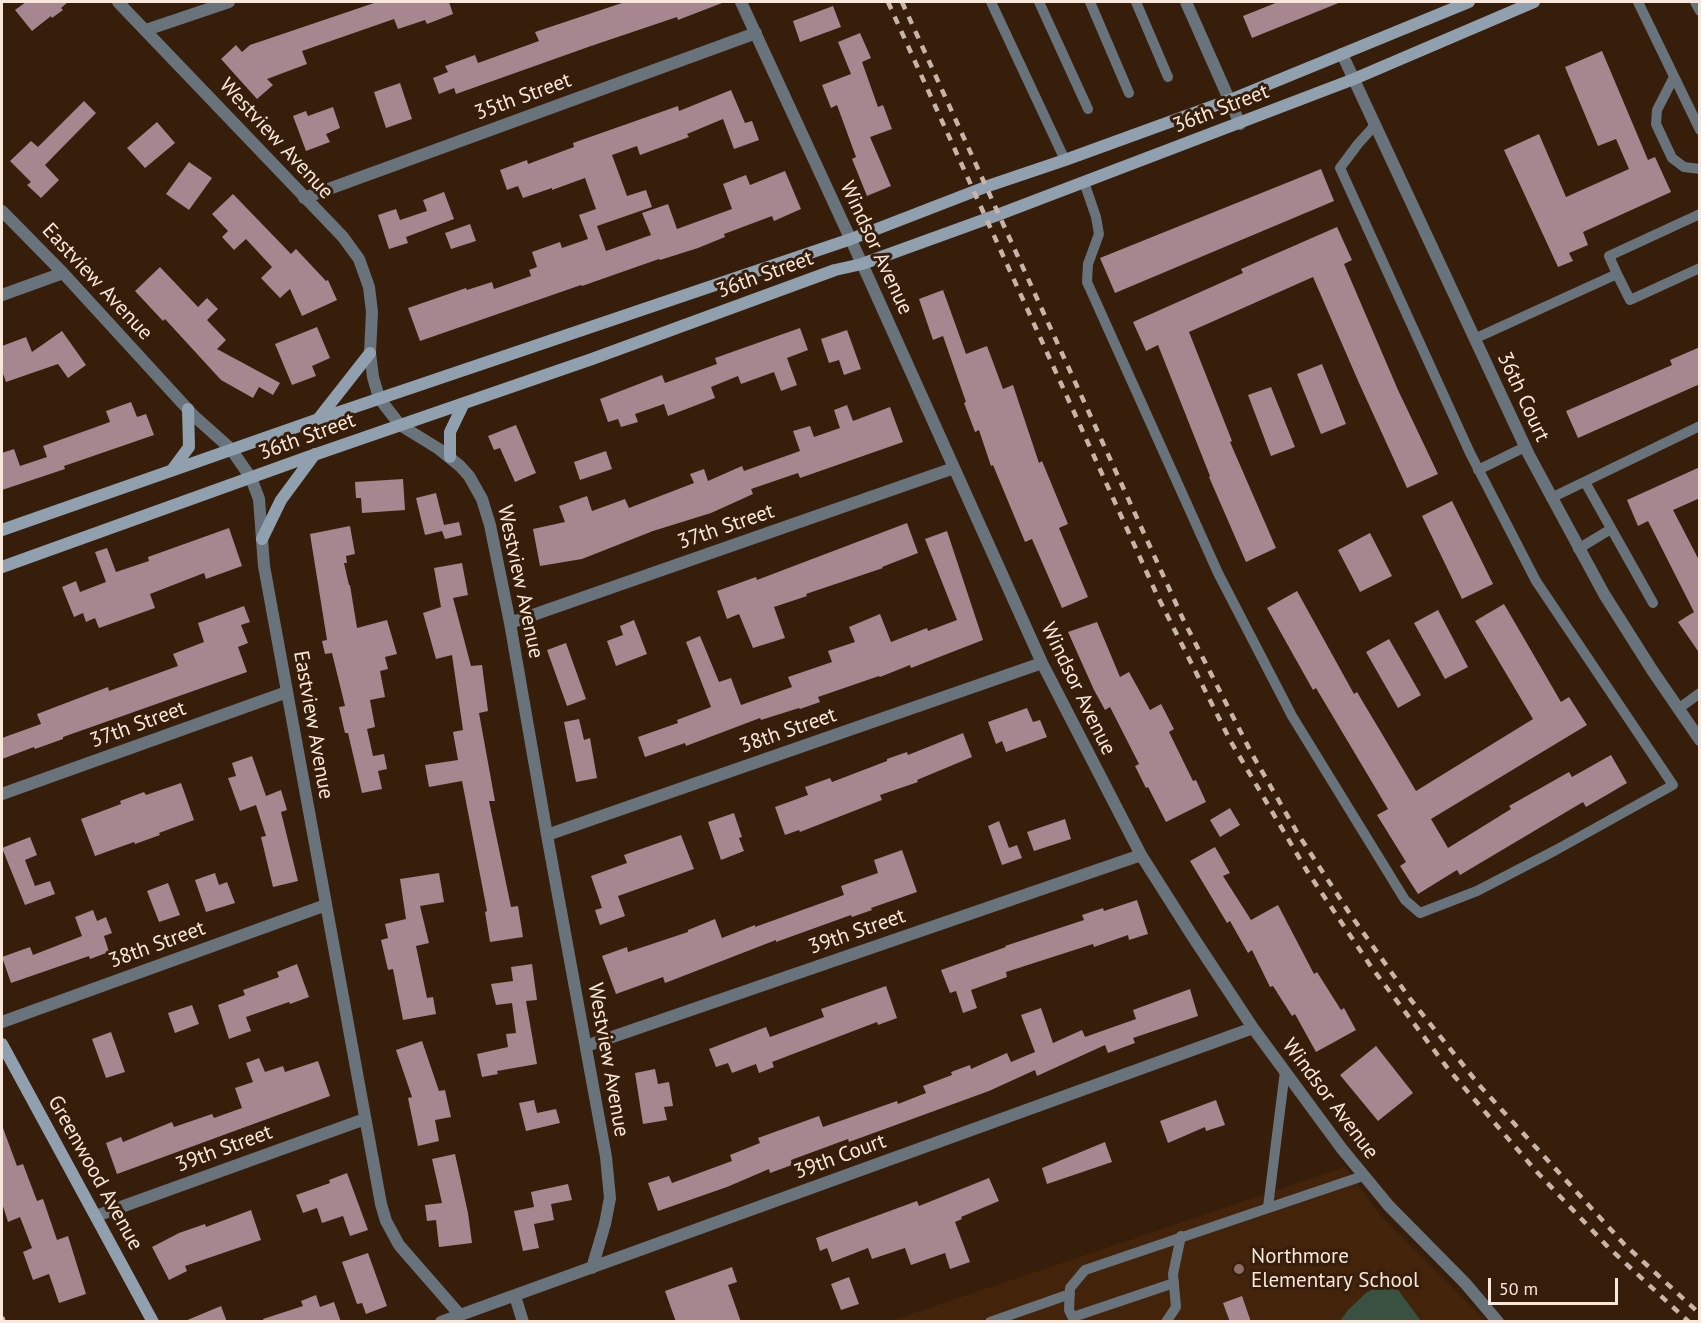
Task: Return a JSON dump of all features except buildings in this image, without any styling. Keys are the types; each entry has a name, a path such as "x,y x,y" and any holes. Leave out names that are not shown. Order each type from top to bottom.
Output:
{"street":[{"name":"Westview Avenue","path":"118,2 343,237 359,259 369,287 372,336 370,353 379,398 400,425 450,457 469,476 487,512 510,623 606,1157 610,1198 592,1268"},
{"path":"146,30 229,2"},
{"name":"Windsor Avenue","path":"741,2 851,239 1042,663 1142,855 1193,938 1253,1028 1363,1176 1389,1206 1465,1283 1498,1322"},
{"path":"1186,2 1240,124"},
{"name":"36th Street","path":"2,530 379,398 851,239 988,186 1230,100 1469,2"},
{"name":"36th Street","path":"2,567 315,454 591,359 824,274 862,264 1084,183 1353,79 1534,2"},
{"name":"35th Street","path":"304,198 756,33"},
{"name":"36th Court","path":"1342,54 1474,339 1551,498 1578,549 1652,670 1700,740"},
{"name":"Eastview Avenue","path":"2,211 63,273 188,409 231,450 251,478 259,500 264,566 381,1204 392,1233 460,1315"},
{"path":"2,296 63,273"},
{"path":"319,419 370,353"},
{"path":"450,457 450,432 464,403"},
{"path":"172,470 189,447 188,409"},
{"path":"262,539 281,500 315,454"},
{"name":"37th Street","path":"510,623 954,468"},
{"name":"38th Street","path":"547,835 1042,663"},
{"name":"37th Street","path":"2,794 287,692"},
{"name":"39th Street","path":"586,1047 1142,855"},
{"name":"38th Street","path":"2,1022 326,905"},
{"name":"39th Court","path":"441,1322 1253,1028"},
{"name":"Greenwood Avenue","path":"2,1044 153,1322"},
{"name":"39th Street","path":"96,1216 365,1119"},
{"path":"515,1296 523,1322"}],"lane":[{"path":"991,2 1065,160"},
{"path":"1039,2 1088,109"},
{"path":"1090,2 1129,93"},
{"path":"1136,2 1168,77"},
{"path":"1638,2 1700,130"},
{"path":"1695,2 1700,10"},
{"path":"1674,77 1657,110 1656,124 1672,158 1684,167 1700,169"},
{"path":"1084,183 1100,234 1088,264 1087,282 1218,573 1292,716 1405,900 1420,913 1477,891 1673,785 1536,581 1478,470 1340,168 1375,125"},
{"path":"1700,214 1609,256 1630,300 1700,268"},
{"path":"1474,339 1617,274"},
{"path":"1551,498 1700,426"},
{"path":"1478,470 1525,447"},
{"path":"1585,482 1653,603"},
{"path":"1578,549 1611,529"},
{"path":"1678,709 1700,693"},
{"path":"1268,1207 1285,1071"},
{"path":"1174,1283 1074,1319 1069,1310 1070,1288 1085,1270 1363,1176"},
{"path":"1166,1322 1176,1307 1173,1274 1181,1236"},
{"path":"990,1322 1070,1294"}],"shaded area":[{"name":"Northmore Elementary School","path":"1345,1167 1381,1216 1486,1321 888,1322"}],"green space":[{"path":"1390,1279 1421,1321 1340,1321 1366,1293"}],"railway":[{"path":"888,2 1157,595 1231,742 1307,871 1372,968 1449,1070 1536,1171 1608,1247 1689,1322"},
{"path":"902,2 1183,619 1252,754 1298,834 1350,914 1411,1000 1480,1086 1624,1244 1700,1314"},
{"path":"2,1317 4,1322"}],"place":[{"name":"Northmore Elementary School","path":"1239,1269"}]}
